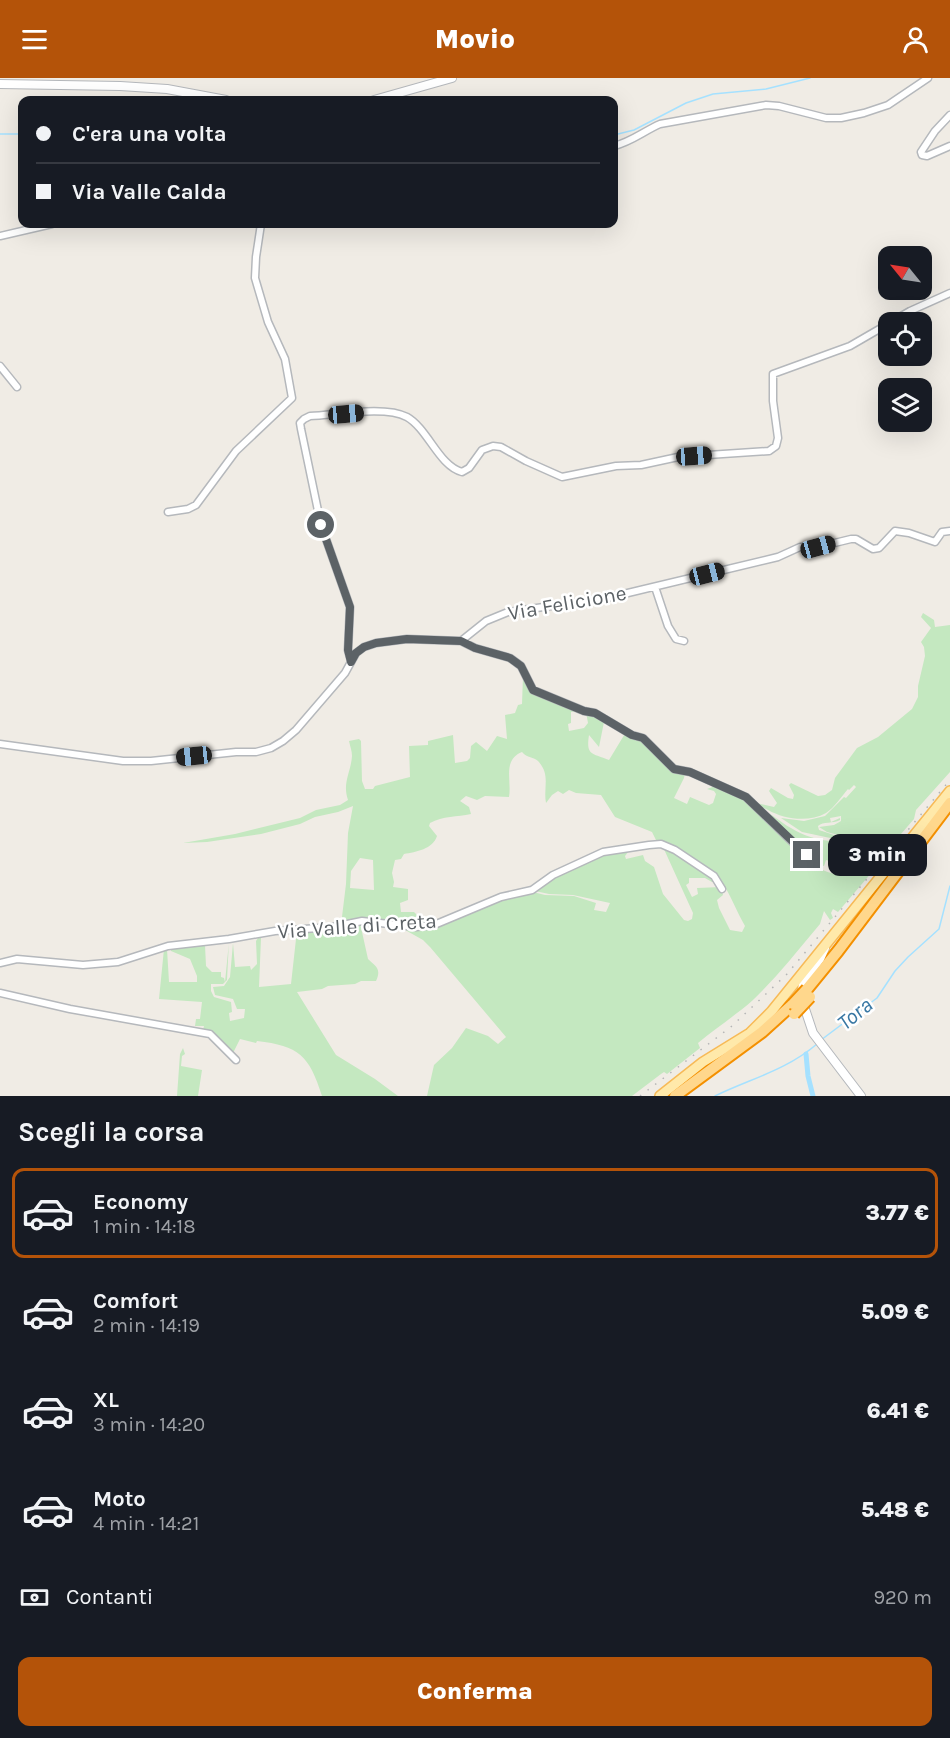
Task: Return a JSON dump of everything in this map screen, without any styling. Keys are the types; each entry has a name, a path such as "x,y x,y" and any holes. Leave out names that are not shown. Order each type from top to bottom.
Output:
{"highway":[{"path":"808,993 950,803"},
{"path":"686,1096 747,1052 794,1009 866,926 950,813"},
{"path":"675,1096 794,1009"}],"main road":[{"path":"660,1096 695,1068 737,1042 762,1022 950,791"}],"street":[{"path":"388,96 452,78"},
{"path":"618,145 628,142 660,124 752,106 778,106 832,119 864,113 888,105 927,78"},
{"path":"0,84 120,86 166,89 204,96"},
{"path":"950,115 921,152 922,155 927,156 950,146"},
{"path":"0,236 35,228"},
{"path":"168,512 188,510 196,505 236,452 292,398 285,359 268,322 255,278 255,257 260,228"},
{"path":"907,312 950,293"},
{"path":"351,662 348,650 350,607 321,525 300,423 304,418 374,411 396,413 412,421 448,463 462,472 467,470 482,450 494,446 501,447 533,465 562,477 678,457 769,451 776,446 778,438 773,401 773,374 850,346 878,330"},
{"path":"0,366 17,387"},
{"name":"Via Felicione","path":"461,641 486,621 508,612 607,598 778,557 800,547 818,547 851,538 873,549 879,548 895,531 935,542 942,532 950,531"},
{"name":"Via Felicione","path":"655,587 668,626 676,639 684,641"},
{"path":"0,744 123,761 151,761 256,752 271,748 296,730 345,673 356,653 376,643 407,639 461,641 475,648 510,658 521,666 533,690 584,711 595,713 632,735 643,738 674,769 690,772 746,797 816,865"},
{"name":"Via Valle di Creta","path":"0,963 17,959 83,964 118,962 168,946 275,931 333,927 362,921 416,927 434,925 501,897 532,890 553,875 603,852 649,845 661,844 675,850 714,876 722,889"},
{"path":"826,944 820,960 803,983 805,1009 813,1033 861,1096"},
{"path":"0,993 70,1009 210,1034 236,1059"}],"green space":[{"path":"923,613 934,620 935,627 950,625 950,772 916,810 914,819 888,849 890,851 838,912 833,909 831,913 833,918 830,920 824,911 820,924 761,992 698,1043 700,1048 667,1074 664,1072 632,1096 427,1096 434,1065 452,1048 466,1028 488,1036 498,1044 506,1037 430,947 423,940 398,926 425,926 440,923 498,899 529,891 545,895 574,896 596,903 594,910 606,912 610,903 573,895 549,894 535,891 535,887 561,870 603,854 621,850 629,851 625,856 626,859 643,855 645,861 654,867 663,894 684,920 688,921 692,919 693,913 664,845 696,863 719,881 689,878 689,883 686,885 692,897 698,894 697,888 721,887 723,895 717,900 719,908 730,930 742,932 745,926 724,885 716,875 682,851 657,842 652,832 615,817 601,795 576,793 569,790 563,794 558,791 546,803 545,776 542,766 522,752 516,756 510,766 509,797 485,796 477,800 466,796 460,801 469,807 471,814 430,823 429,826 437,836 432,844 424,849 404,854 401,859 395,860 392,873 393,887 408,889 408,900 400,903 401,912 414,912 418,916 424,916 427,921 425,924 362,920 341,925 346,884 348,833 353,806 261,834 183,843 235,834 300,818 316,810 340,805 348,800 346,783 352,756 349,741 359,739 361,741 362,781 365,789 373,789 375,786 410,777 409,746 428,745 428,741 453,735 455,763 467,761 470,758 471,746 476,742 487,751 497,736 507,739 505,715 515,713 518,705 522,704 523,676 536,691 582,710 571,712 569,731 584,728 588,723 586,712 604,722 599,747 589,735 589,750 594,754 609,760 626,732 637,737 653,747 672,767 685,773 674,798 687,804 690,797 709,805 713,803 716,794 707,789 718,785 757,810 818,867 838,874 853,873 858,871 853,857 840,857 839,864 826,860 824,866 819,865 759,809 768,812 802,834 837,841 839,839 838,835 819,827 834,825 841,821 841,816 830,818 831,822 840,818 840,820 818,826 819,830 837,836 838,839 802,832 781,818 804,821 825,816 844,797 846,798 856,787 854,785 829,811 812,818 796,819 781,816 752,802 774,807 777,803 769,791 771,788 793,799 794,795 789,785 791,783 818,796 825,795 832,790 835,778 857,748 878,737 912,709 918,697 918,686 925,656 921,642 931,628 921,617","holes":["360,858 373,860 374,890 350,888 351,871"]},
{"path":"360,923 368,959 378,970 376,981 361,981 355,984 297,992 336,1055 398,1096 322,1096 307,1062 293,1050 271,1043 257,1041 256,1043 240,1039 233,1053 235,1055 203,1030 204,1026 195,1026 196,1019 200,1019 202,1002 159,999 164,949 167,949 169,982 197,982 190,959 171,949 205,945 206,966 212,972 221,972 221,977 224,978 223,984 211,984 214,997 231,1002 230,1021 244,1018 245,1009 237,1009 233,999 215,995 213,987 224,986 230,977 233,943 235,967 250,966 251,970 257,964 256,941 261,938 259,987 291,984 296,939 299,934 296,930"},
{"path":"229,944 227,980 225,982"},
{"path":"183,1048 185,1054 182,1056 181,1066 202,1070 198,1096 177,1096 180,1054"}],"waterway":[{"path":"618,134 634,130 686,103 713,94 766,89 810,78"},
{"path":"0,134 18,134"},
{"name":"Tora","path":"821,1040 877,998 895,971 939,929 950,886"},
{"name":"Tora","path":"715,1096 780,1068 817,1044"},
{"path":"806,1054 813,1096"}],"railway":[{"path":"640,1096 732,1026 787,974 950,780"}],"route":[{"path":"321,525 350,607 348,650 351,662 356,653 364,647 407,639 461,641 475,648 510,658 521,666 533,690 584,711 595,713 632,735 643,738 674,769 690,772 746,797 807,855"}]}
